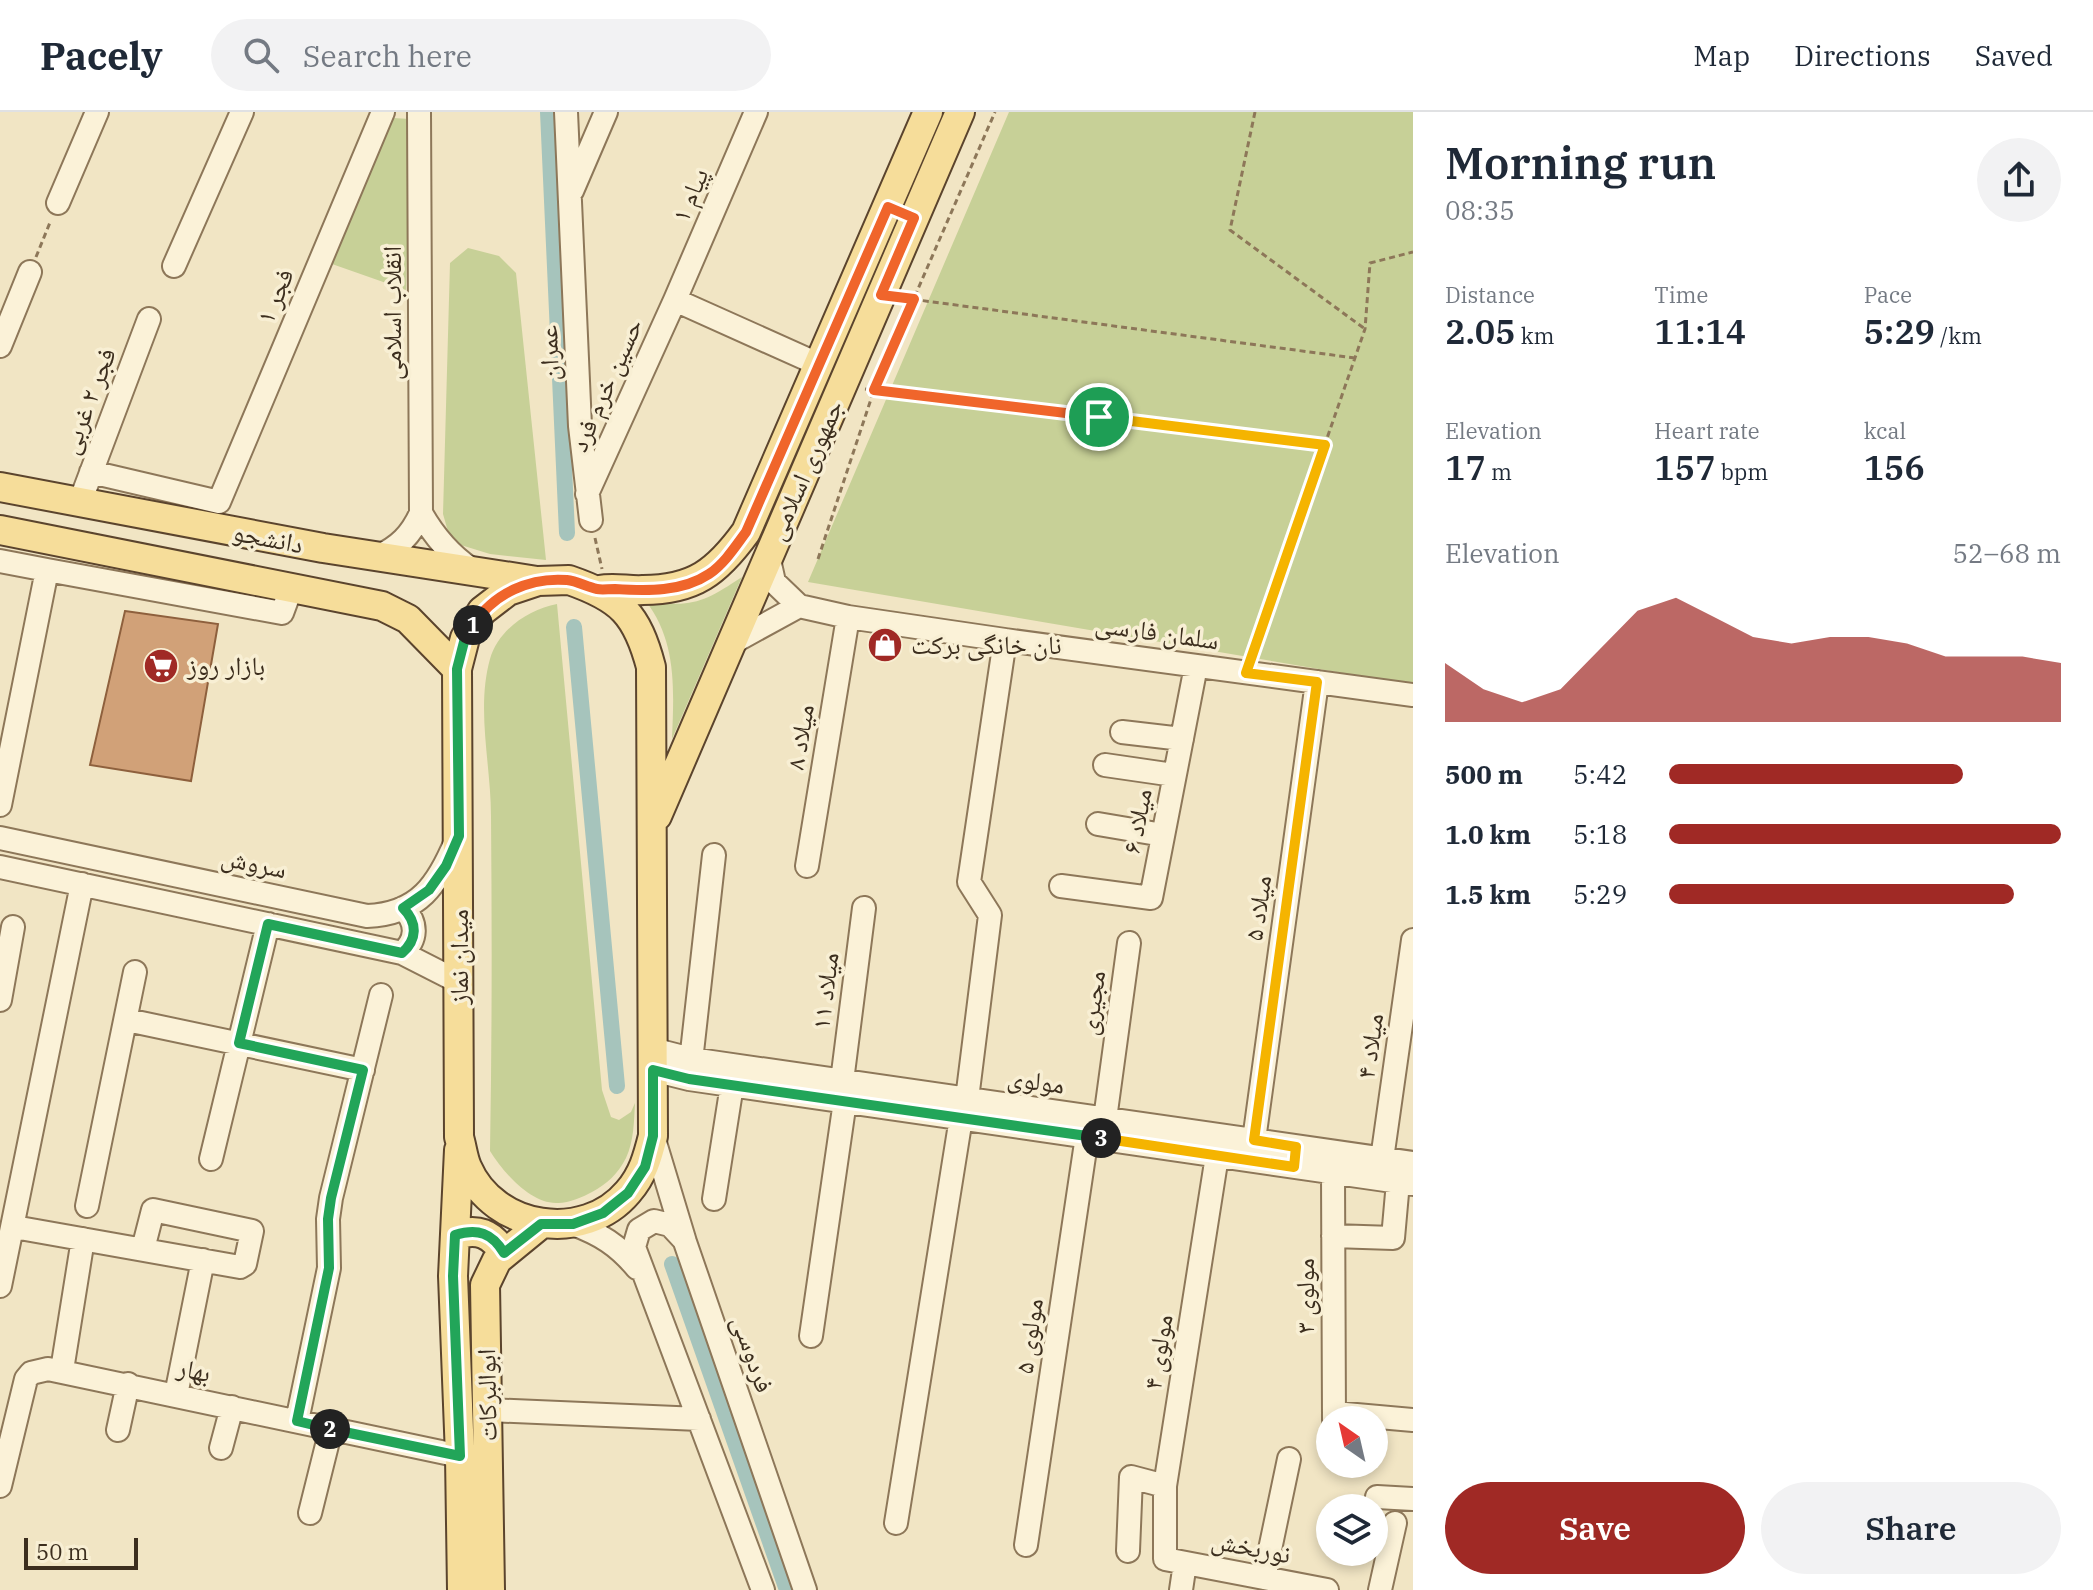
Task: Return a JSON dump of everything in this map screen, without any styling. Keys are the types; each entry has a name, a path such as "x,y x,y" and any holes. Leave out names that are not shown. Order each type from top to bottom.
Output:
{"main road":[{"name":"جمهوری اسلامی","path":"603,590 645,591 685,586 711,573 746,532 928,112"},
{"name":"جمهوری اسلامی","path":"652,828 728,645 960,112"},
{"path":"888,207 914,218"},
{"name":"دانشجو","path":"0,487 377,557 538,581"},
{"path":"120,553 129,545 134,534 130,512"},
{"path":"162,561 156,550 156,538 161,527 170,519"},
{"name":"دانشجو","path":"0,530 382,606 408,619 457,669"},
{"name":"میدان نماز","path":"569,580 603,590 625,610 643,636 651,667 653,1136 645,1167 628,1193 603,1213 573,1224 541,1224 510,1214 485,1195 467,1168 459,1137 457,669 465,638 482,611 508,591 538,581 569,580"},
{"name":"ابوالبرکات","path":"459,1137 453,1276 462,1590"},
{"name":"ابوالبرکات","path":"490,1590 485,1285 497,1260 541,1224"},
{"path":"455,1235 469,1231 484,1233 496,1241 504,1253"}],"street":[{"path":"58,203 97,112"},
{"path":"174,266 242,112"},
{"name":"فجر ۱","path":"91,472 219,502 383,112"},
{"name":"انقلاب اسلامی","path":"419,112 421,513"},
{"name":"عمران","path":"566,112 580,426 591,520"},
{"path":"570,195 606,112"},
{"name":"پیام ۱","path":"675,300 756,112"},
{"path":"0,346 30,272"},
{"path":"675,300 820,365"},
{"name":"حسین خرم فرد","path":"587,494 675,300"},
{"name":"فجر ۲ غربی","path":"80,502 149,319"},
{"path":"377,557 405,540 421,513 440,542 471,569"},
{"path":"728,645 799,606 774,582 768,555"},
{"path":"0,561 282,613 292,586"},
{"path":"0,805 47,570"},
{"name":"سلمان فارسی","path":"799,606 848,617 1005,640 1413,695"},
{"name":"میلاد ۸","path":"807,866 848,617"},
{"path":"896,1523 964,1108 990,915 969,882 1005,640"},
{"name":"میلاد ۶","path":"1061,886 1151,898 1196,666"},
{"name":"میلاد ۵","path":"1254,1140 1317,682"},
{"path":"1122,732 1182,739"},
{"path":"1105,765 1174,775"},
{"path":"1098,824 1163,835"},
{"name":"سروش","path":"0,838 367,916 389,914 429,890 446,866 459,836"},
{"path":"690,1069 714,855"},
{"path":"0,867 402,953 459,982"},
{"path":"0,1286 82,884"},
{"path":"402,953 415,931 414,922 403,908"},
{"name":"میلاد ۱۱","path":"811,1336 844,1091 864,908"},
{"path":"211,1159 268,924"},
{"path":"1,994 13,927"},
{"name":"میلاد ۴","path":"1382,1159 1413,940"},
{"name":"مجیری","path":"1105,1119 1129,943"},
{"path":"87,1206 135,972"},
{"path":"297,1421 329,1268 331,1198 381,995"},
{"path":"127,1020 363,1070"},
{"name":"مولوی","path":"652,1060 690,1069 964,1108 1105,1119 1254,1140 1333,1173 1406,1183"},
{"name":"مولوی","path":"690,1069 732,1085 844,1091"},
{"path":"714,1199 732,1085"},
{"name":"مولوی","path":"964,1108 1087,1136 1217,1156 1382,1159 1413,1163"},
{"name":"فردوسی","path":"653,1136 685,1242 805,1590"},
{"name":"مولوی ۵","path":"1026,1545 1087,1136"},
{"name":"مولوی ۴","path":"1181,1590 1165,1486 1217,1156"},
{"name":"مولوی ۳","path":"1333,1173 1334,1406"},
{"path":"1333,1236 1393,1238 1406,1183"},
{"path":"14,1227 244,1267 252,1231 153,1210 143,1249"},
{"path":"685,1242 670,1225 654,1221 639,1230 634,1247 763,1590"},
{"path":"573,1224 602,1235 623,1251 646,1278"},
{"path":"62,1370 83,1239"},
{"path":"176,1395 203,1260"},
{"name":"بهار","path":"0,1486 2,1455 26,1379 39,1370 62,1370 460,1456"},
{"path":"118,1430 128,1384"},
{"path":"221,1448 232,1407"},
{"path":"488,1410 699,1419"},
{"path":"1388,1419 1413,1420"},
{"path":"310,1513 331,1429"},
{"path":"1264,1578 1289,1459"},
{"path":"1128,1551 1131,1477 1165,1486"},
{"path":"1388,1498 1413,1499"},
{"path":"1380,1590 1395,1523"},
{"name":"نوربخش","path":"1175,1561 1264,1578 1290,1587 1327,1590"}],"path":[{"path":"818,559 874,390 995,112"},
{"path":"1255,112 1230,230 1365,329"},
{"path":"30,272 58,203"},
{"path":"1246,673 1365,329 1370,263 1413,252"},
{"path":"881,295 1355,358"},
{"path":"842,386 1325,445"},
{"path":"591,520 603,590"}],"green space":[{"path":"1009,112 1413,112 1413,685 808,582"},
{"path":"393,118 410,119 406,290 332,264"},
{"path":"468,248 499,256 516,273 546,560 490,554 451,542 443,514 450,263"},
{"path":"742,577 672,739 673,684 668,649 663,632 645,600 674,604 696,601 707,598"},
{"path":"557,604 602,1090 611,1117 619,1120 631,1112 635,1103 631,1145 619,1169 592,1192 560,1203 546,1202 527,1192 510,1177 490,1151 491,816 484,717 486,678 490,659 500,639 516,622"}],"building":[{"path":"125,611 218,624 191,781 90,765"}],"waterway":[{"path":"548,112 567,533"},
{"path":"574,627 617,1086"},
{"path":"672,1264 787,1590"}],"place":[{"name":"نان خانگی برکت","path":"885,645"},
{"name":"بازار روز","path":"161,666"}],"route":[{"path":"888,207 914,218 881,295 914,299 874,390 1099,417 1325,445 1246,673 1317,682 1254,1140 1296,1147 1294,1167 689,1079 653,1070 653,1136 645,1167 628,1193 603,1213 573,1224 541,1224 504,1253 496,1241 484,1233 469,1231 455,1235 453,1276 460,1456 297,1421 329,1268 331,1198 363,1070 239,1043 268,924 402,953 413,939 414,922 403,908 429,890 446,866 459,836 457,669 465,638 482,611 508,591 538,581 569,580 600,590 645,591 685,586 711,573 746,532 888,207"}]}
